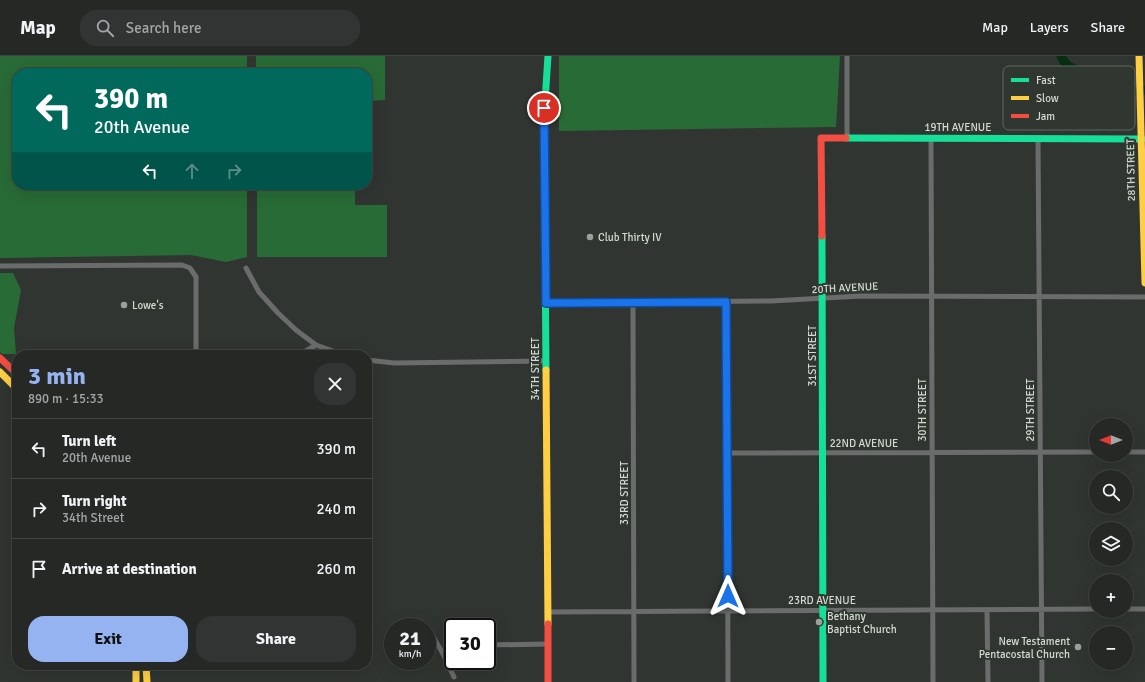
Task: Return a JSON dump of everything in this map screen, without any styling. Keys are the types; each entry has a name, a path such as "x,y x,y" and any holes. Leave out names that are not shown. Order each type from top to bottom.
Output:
{"street":[{"name":"34TH STREET","path":"548,56 544,117 548,682"},
{"path":"847,56 847,138"},
{"name":"28TH STREET","path":"1139,56 1142,76 1140,102 1145,283"},
{"name":"31ST STREET","path":"824,682 821,138 847,138"},
{"name":"19TH AVENUE","path":"847,138 1142,139"},
{"name":"30TH STREET","path":"931,138 933,682"},
{"name":"29TH STREET","path":"1038,138 1042,682"},
{"path":"0,266 182,265 190,268 196,277 196,350"},
{"path":"246,268 259,292 278,313 296,330 316,344 331,350"},
{"name":"20TH AVENUE","path":"546,303 771,301 855,296 1145,297"},
{"path":"726,302 728,682"},
{"name":"33RD STREET","path":"633,303 634,682"},
{"path":"307,350 316,344"},
{"path":"0,358 12,369"},
{"path":"372,360 394,362 545,361"},
{"path":"0,372 12,384"},
{"name":"22ND AVENUE","path":"727,453 1089,452"},
{"path":"1133,452 1145,452"},
{"name":"23RD AVENUE","path":"548,612 1089,609"},
{"path":"1133,609 1145,609"},
{"path":"987,610 988,682"},
{"path":"436,642 454,677"},
{"path":"496,645 548,644"},
{"path":"136,670 136,682"},
{"path":"146,670 147,682"}],"green space":[{"path":"0,56 247,56 247,68 12,68 12,190 247,190 247,257 226,262 191,255 0,258"},
{"path":"256,56 385,56 385,100 372,101 372,68 256,68"},
{"path":"559,56 840,56 836,127 559,131"},
{"path":"257,190 355,190 355,205 387,205 387,257 257,257"},
{"path":"0,273 13,273 21,290 14,328 16,350 12,350 12,354 2,354 0,352"}],"waterway":[{"path":"1061,56 1070,66"},
{"path":"1135,91 1145,90"}],"traffic: fast":[{"path":"546,370 544,117 548,56"},
{"path":"846,138 1142,139"},
{"path":"822,236 823,682"}],"traffic: slow":[{"path":"1139,56 1145,283"},
{"path":"546,370 548,624"},
{"path":"0,372 12,384"},
{"path":"136,670 136,682"},
{"path":"146,670 147,682"}],"traffic: jam":[{"path":"822,236 821,138 846,138"},
{"path":"0,358 12,369"},
{"path":"548,624 548,682"}],"place":[{"name":"Club Thirty IV","path":"590,237"},
{"name":"Lowe's","path":"124,305"},
{"name":"Bethany Baptist Church","path":"819,622"},
{"name":"New Testament Pentacostal Church","path":"1078,647"}],"route":[{"path":"544,108 546,303 726,302 728,596"}]}
